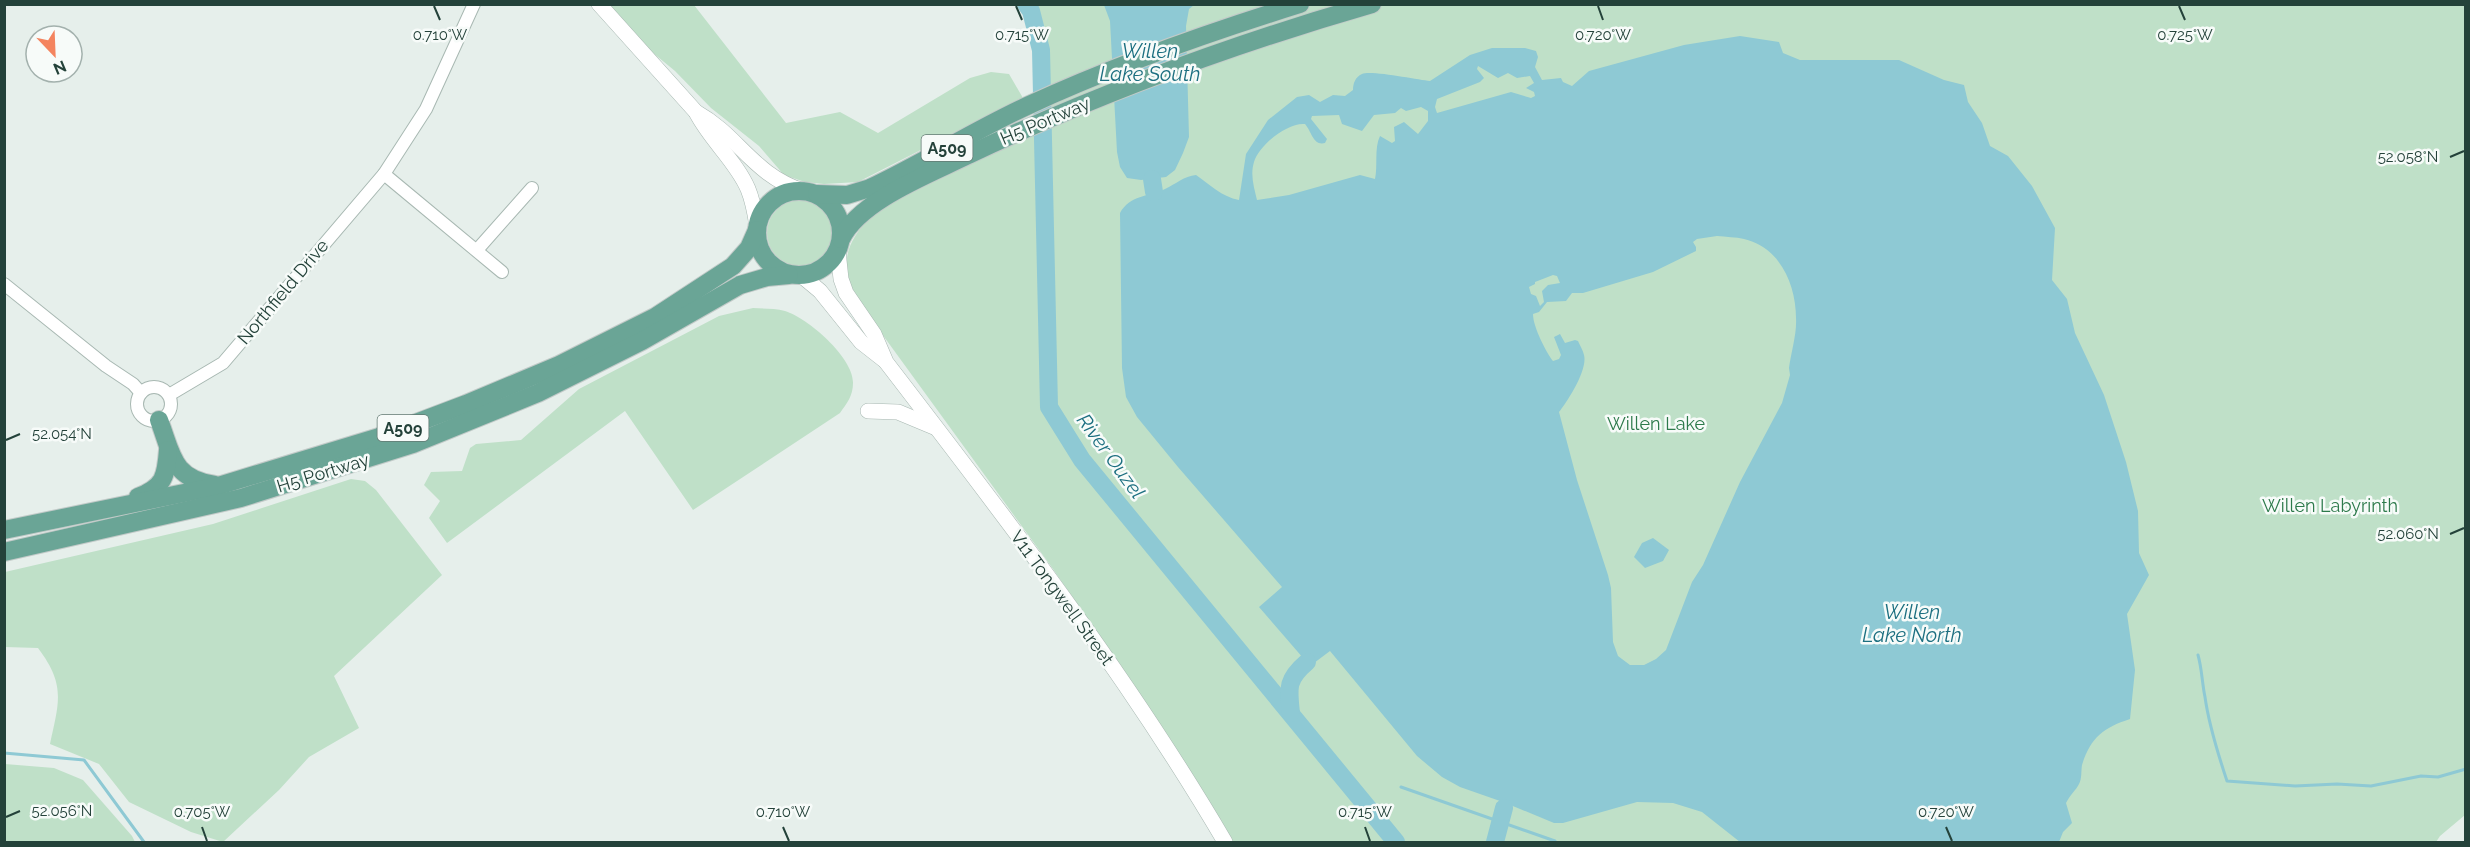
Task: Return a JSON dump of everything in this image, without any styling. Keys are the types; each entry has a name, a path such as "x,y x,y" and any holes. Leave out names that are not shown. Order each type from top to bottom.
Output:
{"main road":[{"name":"H5 Portway","path":"898,183 999,120 1084,81 1300,4"},
{"name":"H5 Portway","path":"840,245 853,222 874,195 898,183 1129,85 1239,45 1372,4"},
{"name":"A509","path":"757,228 766,207 773,199 792,191 810,193"},
{"name":"H5 Portway","path":"810,193 874,195"},
{"path":"810,193 828,202 837,213 841,226 840,245"},
{"name":"H5 Portway","path":"4,530 218,486 379,437 466,404 559,365 655,317 720,275 742,257 757,228"},
{"path":"757,228 760,250 765,258 780,271 796,275"},
{"name":"A509","path":"796,275 824,268 840,245"},
{"name":"H5 Portway","path":"4,552 241,498 413,444 538,393 642,341 740,285 767,278 796,275"},
{"path":"159,420 168,450 181,471 203,483 218,486"},
{"name":"A509","path":"108,508 157,488 163,479 168,450"}],"street":[{"name":"Northfield Drive","path":"169,395 223,363 384,174 434,96 474,4"},
{"path":"599,4 696,112 706,131 748,188 757,228"},
{"path":"696,112 716,123 751,160 769,175 788,186 810,193"},
{"path":"384,174 502,272"},
{"path":"477,250 532,188"},
{"name":"V11 Tongwell Street","path":"840,245 841,279 846,293 874,334 886,362 1061,595 1120,678 1172,755 1225,843"},
{"name":"V11 Tongwell Street","path":"796,275 820,291 861,342 886,362"},
{"path":"4,284 106,366 133,384 141,393"},
{"path":"155,387 165,391 169,395 170,410 159,420 148,420 140,413 137,403 141,393 155,387"},
{"path":"868,411 898,412 934,427"}],"green space":[{"path":"609,5 694,5 786,123 840,112 878,133 970,78 991,72 1009,74 1023,98 858,182 824,184 805,182 784,175 759,146 711,108 675,71 647,48"},
{"name":"Willen Lake","path":"1026,5 2465,5 2465,815 2436,842 1232,842 1129,679 1053,569 858,301 847,275 847,258 856,235 874,213 900,193 930,175 1045,121 1040,45"},
{"path":"800,200 813,203 823,210 830,220 833,233 830,246 823,256 813,263 800,266 787,263 777,256 770,246 767,233 770,220 777,210 787,203"},
{"path":"753,308 785,311 817,330 846,362 853,383 852,392 840,413 693,510 625,411 447,543 429,518 440,501 424,485 431,472 462,471 470,448 476,444 521,440 579,389 719,316"},
{"path":"351,479 365,481 376,490 442,575 334,676 359,728 309,757 279,790 223,842 191,832 129,802 99,764 50,744 58,705 56,684 47,661 38,648 5,647 5,572 213,524"},
{"path":"5,764 54,768 83,780 135,842 5,842"}],"water":[{"name":"Willen Lake South","path":"1104,5 1194,5 1189,9 1186,26 1189,137 1175,170 1166,177 1141,180 1127,178 1120,167 1117,152 1110,21"},
{"name":"Willen Lake North","path":"1740,36 1779,42 1783,53 1800,60 1899,60 1944,80 1964,85 1968,102 1982,123 1990,146 2008,156 2032,186 2055,228 2052,280 2067,299 2075,333 2104,395 2126,462 2138,511 2139,553 2149,575 2127,614 2135,670 2130,719 2105,730 2090,747 2082,765 2080,782 2066,803 2072,823 2063,832 2059,842 1740,842 1702,812 1673,803 1637,802 1563,823 1554,823 1508,804 1504,808 1500,801 1460,787 1442,777 1417,756 1330,651 1310,666 1259,607 1282,587 1178,467 1137,417 1126,397 1122,368 1120,213 1129,203 1140,197 1159,192 1196,175 1221,193 1239,200 1246,154 1268,120 1297,97 1309,95 1320,102 1333,95 1345,96 1353,90 1358,77 1367,73 1430,81 1470,55 1492,48 1525,48 1536,51 1538,57 1535,67 1542,80 1561,78 1563,82 1572,86 1589,71 1684,45","holes":["1478,66 1498,78 1508,73 1517,78 1530,76 1534,83 1526,88 1534,92 1535,96 1531,98 1511,92 1437,113 1435,107 1437,99 1480,82 1484,78 1477,69","1421,107 1428,111 1428,121 1418,134 1404,122 1394,127 1395,141 1392,143 1380,136 1377,146 1375,179 1360,175 1289,195 1257,200 1252,176 1254,162 1268,142 1283,131 1298,124 1305,124 1315,140 1325,143 1327,139 1311,119 1312,116 1339,115 1342,124 1362,131 1374,115 1395,113 1401,108 1406,111","1717,236 1741,238 1757,243 1767,250 1784,269 1793,293 1796,318 1790,375 1782,403 1740,482 1703,565 1692,582 1666,650 1656,659 1644,665 1630,665 1618,656 1613,642 1611,588 1608,575 1577,480 1559,412 1580,377 1584,353 1578,341 1565,343 1560,334 1554,337 1561,355 1559,359 1553,361 1537,332 1533,314 1539,312 1547,302 1566,301 1572,293 1583,293 1653,272 1696,251 1693,242 1697,239","1553,275 1557,276 1560,283 1548,285 1542,291 1544,302 1540,306 1529,287"]},
{"path":"1653,538 1669,550 1663,561 1645,568 1634,557 1642,543"}],"waterway":[{"name":"River Ouzel","path":"1026,4 1031,11 1041,50 1049,407 1082,460 1396,842"},
{"path":"1152,179 1154,192"},
{"path":"2198,655 2209,719 2227,781 2295,786 2337,784 2371,786 2421,776 2438,777 2466,769"},
{"path":"1291,713 1290,684 1296,673 1307,662"},
{"path":"4,753 84,760 144,842"},
{"path":"1401,787 1555,841"},
{"path":"1495,842 1504,808"}],"park label":[{"name":"Willen Labyrinth","path":"2330,506"}]}
